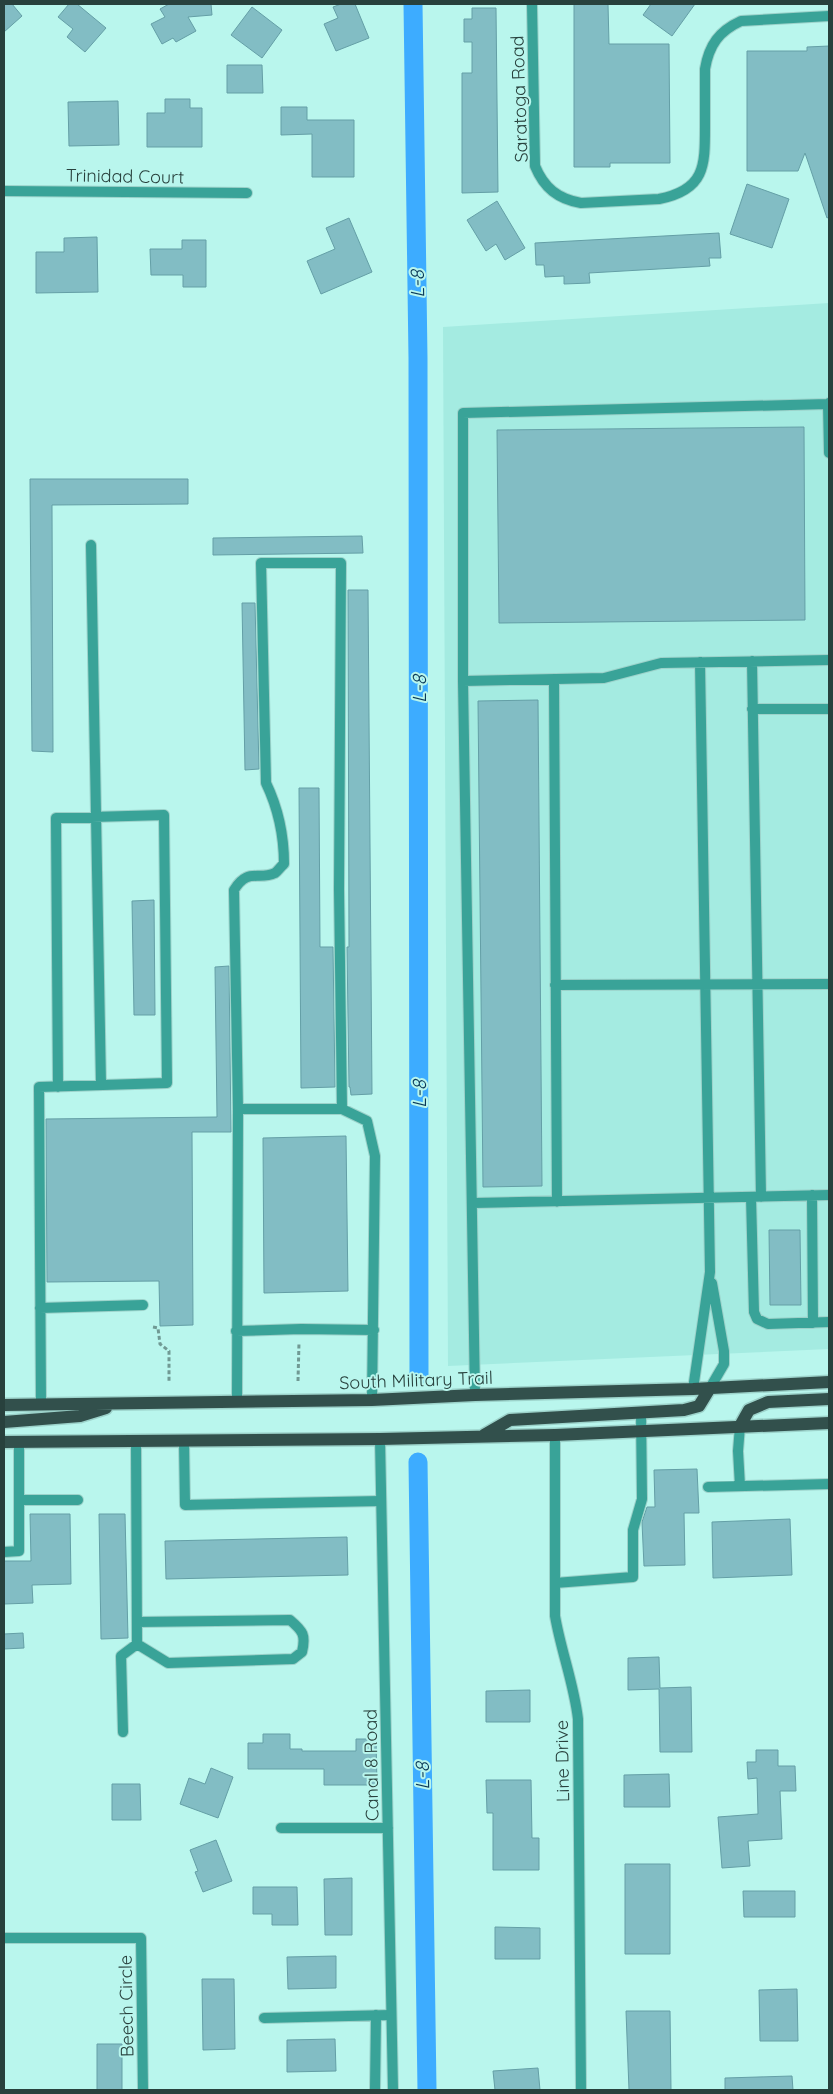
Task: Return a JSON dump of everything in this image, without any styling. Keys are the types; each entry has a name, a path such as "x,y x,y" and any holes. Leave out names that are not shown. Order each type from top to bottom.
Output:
{"main road":[{"name":"South Military Trail","path":"4,1405 372,1400 692,1389 829,1382"},
{"path":"482,1437 510,1420 684,1410 698,1406 710,1388"},
{"path":"740,1426 749,1410 768,1402 829,1399"},
{"path":"4,1422 80,1416 121,1404"},
{"path":"4,1442 482,1437 829,1423"}],"street":[{"name":"Saratoga Road","path":"532,4 535,166 540,178 552,192 569,201 581,203 659,199 683,191 693,183 705,161 705,69 707,56 712,44 720,34 730,26 741,21 829,16"},
{"name":"Trinidad Court","path":"4,191 246,193"},
{"path":"475,1395 463,681 463,413 828,404 829,453"},
{"path":"91,545 102,1085"},
{"path":"237,1402 238,1109 234,890 240,880 251,876 274,873 284,864 284,845 274,801 266,783 261,563 341,563 339,889 342,1109"},
{"path":"463,681 604,678 661,663 829,660"},
{"path":"752,661 757,983 754,1312 757,1319 768,1324 829,1322"},
{"path":"700,662 710,1272 724,1351 724,1364 710,1388"},
{"path":"554,679 554,985 557,1202"},
{"path":"752,709 829,709"},
{"path":"41,1404 38,1087 58,1087 167,1083 164,815 56,818 58,1087"},
{"path":"554,985 829,984"},
{"path":"238,1109 342,1109 367,1121 375,1156 372,1400"},
{"path":"812,1195 813,1322"},
{"path":"473,1203 829,1195"},
{"path":"692,1389 710,1272"},
{"path":"40,1308 143,1305"},
{"path":"236,1331 300,1329 374,1330"},
{"path":"555,1583 633,1577 633,1530 642,1499 640,1413"},
{"path":"740,1426 738,1451 740,1486"},
{"name":"Line Drive","path":"555,1435 555,1616 559,1642 575,1692 578,1719 581,2090"},
{"name":"Canal 8 Road","path":"380,1439 392,2090"},
{"path":"136,1441 137,1644"},
{"path":"184,1441 185,1505 381,1501"},
{"path":"4,1552 19,1552 19,1442"},
{"path":"708,1487 829,1484"},
{"path":"19,1500 78,1500"},
{"path":"137,1622 290,1620 301,1629 305,1641 302,1652 293,1659 168,1663 137,1644"},
{"path":"123,1732 121,1656 137,1644"},
{"path":"281,1828 388,1828"},
{"name":"Beech Circle","path":"4,1938 141,1938 143,2090"},
{"path":"375,2090 376,2015"},
{"path":"264,2018 391,2015"}],"path":[{"path":"153,1327 158,1328 160,1344 169,1351 169,1382"},
{"path":"298,1381 299,1339"}],"shaded area":[{"path":"829,303 829,1349 448,1366 443,327"}],"building":[{"path":"4,4 12,4 22,16 4,32"},
{"path":"69,4 77,4 106,28 85,52 67,37 73,29 58,17"},
{"path":"169,4 211,4 212,15 188,17 196,31 176,42 173,38 162,44 151,24 165,17 160,9"},
{"path":"341,4 355,4 369,38 336,51 324,24 338,18 333,7"},
{"path":"574,4 608,4 609,44 669,44 670,163 610,163 610,167 574,167"},
{"path":"651,4 695,4 672,36 643,15"},
{"path":"252,7 282,30 262,58 231,35"},
{"path":"472,8 496,8 498,192 462,193 462,73 472,73 472,42 464,42 464,19 472,19"},
{"path":"829,46 829,217 827,218 805,153 798,171 747,171 747,51 807,51 807,47"},
{"path":"227,65 262,65 263,93 227,93"},
{"path":"165,99 190,99 190,108 202,108 202,147 147,147 147,113 165,113"},
{"path":"118,101 119,145 69,146 68,102"},
{"path":"281,107 307,107 307,120 354,120 354,177 312,177 312,134 281,135"},
{"path":"747,184 789,199 772,248 730,234"},
{"path":"497,201 525,248 505,260 496,244 486,251 467,220"},
{"path":"349,218 372,272 321,294 307,261 335,249 326,228"},
{"path":"719,233 721,258 709,258 710,266 589,273 590,283 564,284 564,276 545,277 544,265 536,265 535,243"},
{"path":"97,237 98,292 36,293 36,252 64,252 64,238"},
{"path":"182,240 206,240 206,287 183,287 183,275 151,275 150,249 182,249"},
{"path":"804,427 805,620 499,623 497,430"},
{"path":"30,479 188,479 188,504 52,505 53,752 32,751"},
{"path":"362,536 363,553 213,555 213,538"},
{"path":"348,590 368,590 372,1094 351,1095 349,1087 347,947 349,947"},
{"path":"242,603 255,603 259,769 245,770"},
{"path":"538,700 542,1186 483,1187 478,701"},
{"path":"299,788 319,788 320,947 333,947 335,1087 301,1088"},
{"path":"154,900 155,1015 134,1015 132,901"},
{"path":"229,966 231,1132 192,1132 193,1325 160,1326 159,1281 47,1282 46,1119 217,1117 215,967"},
{"path":"346,1136 348,1291 264,1293 263,1138"},
{"path":"769,1230 800,1230 801,1305 770,1305"},
{"path":"697,1469 699,1513 684,1513 685,1565 644,1566 642,1522 647,1507 655,1507 654,1470"},
{"path":"30,1514 70,1514 71,1584 32,1585 33,1603 4,1604 4,1561 31,1561"},
{"path":"99,1514 125,1514 128,1638 101,1639"},
{"path":"790,1519 792,1575 713,1578 712,1522"},
{"path":"347,1537 348,1575 166,1579 165,1541"},
{"path":"23,1633 24,1648 4,1649 4,1634"},
{"path":"659,1657 660,1688 691,1687 692,1752 660,1752 659,1689 628,1690 628,1658"},
{"path":"530,1690 530,1722 486,1722 486,1691"},
{"path":"263,1734 290,1734 290,1749 302,1749 302,1751 356,1751 356,1739 376,1739 377,1785 324,1785 324,1769 248,1769 248,1743 263,1743"},
{"path":"756,1750 778,1750 778,1766 795,1766 796,1791 780,1791 782,1839 748,1841 750,1866 722,1868 718,1817 758,1814 757,1778 748,1779 747,1762 756,1762"},
{"path":"211,1768 233,1777 218,1818 180,1804 189,1778 205,1784"},
{"path":"669,1774 670,1807 624,1807 624,1775"},
{"path":"486,1780 531,1780 532,1838 539,1838 539,1870 493,1870 493,1813 487,1813"},
{"path":"112,1784 140,1784 141,1820 112,1820"},
{"path":"216,1840 232,1881 203,1892 195,1872 198,1871 190,1850"},
{"path":"625,1864 670,1864 670,1954 625,1954"},
{"path":"352,1878 352,1935 325,1935 324,1879"},
{"path":"253,1887 297,1887 298,1925 272,1925 272,1914 253,1914"},
{"path":"743,1891 795,1891 795,1917 744,1917"},
{"path":"495,1927 540,1928 540,1959 495,1959"},
{"path":"336,1956 336,1988 288,1989 287,1957"},
{"path":"202,1979 234,1979 235,2049 203,2050"},
{"path":"797,1989 798,2041 760,2041 759,1990"},
{"path":"626,2011 670,2011 671,2090 629,2090"},
{"path":"335,2039 336,2071 287,2072 287,2040"},
{"path":"97,2044 122,2044 122,2090 97,2090"},
{"path":"538,2068 540,2090 495,2090 493,2071"},
{"path":"792,2076 793,2090 725,2090 725,2078"}],"waterway":[{"name":"L-8","path":"413,4 418,358 419,1375"},
{"name":"L-8","path":"418,1462 427,2090"}]}
